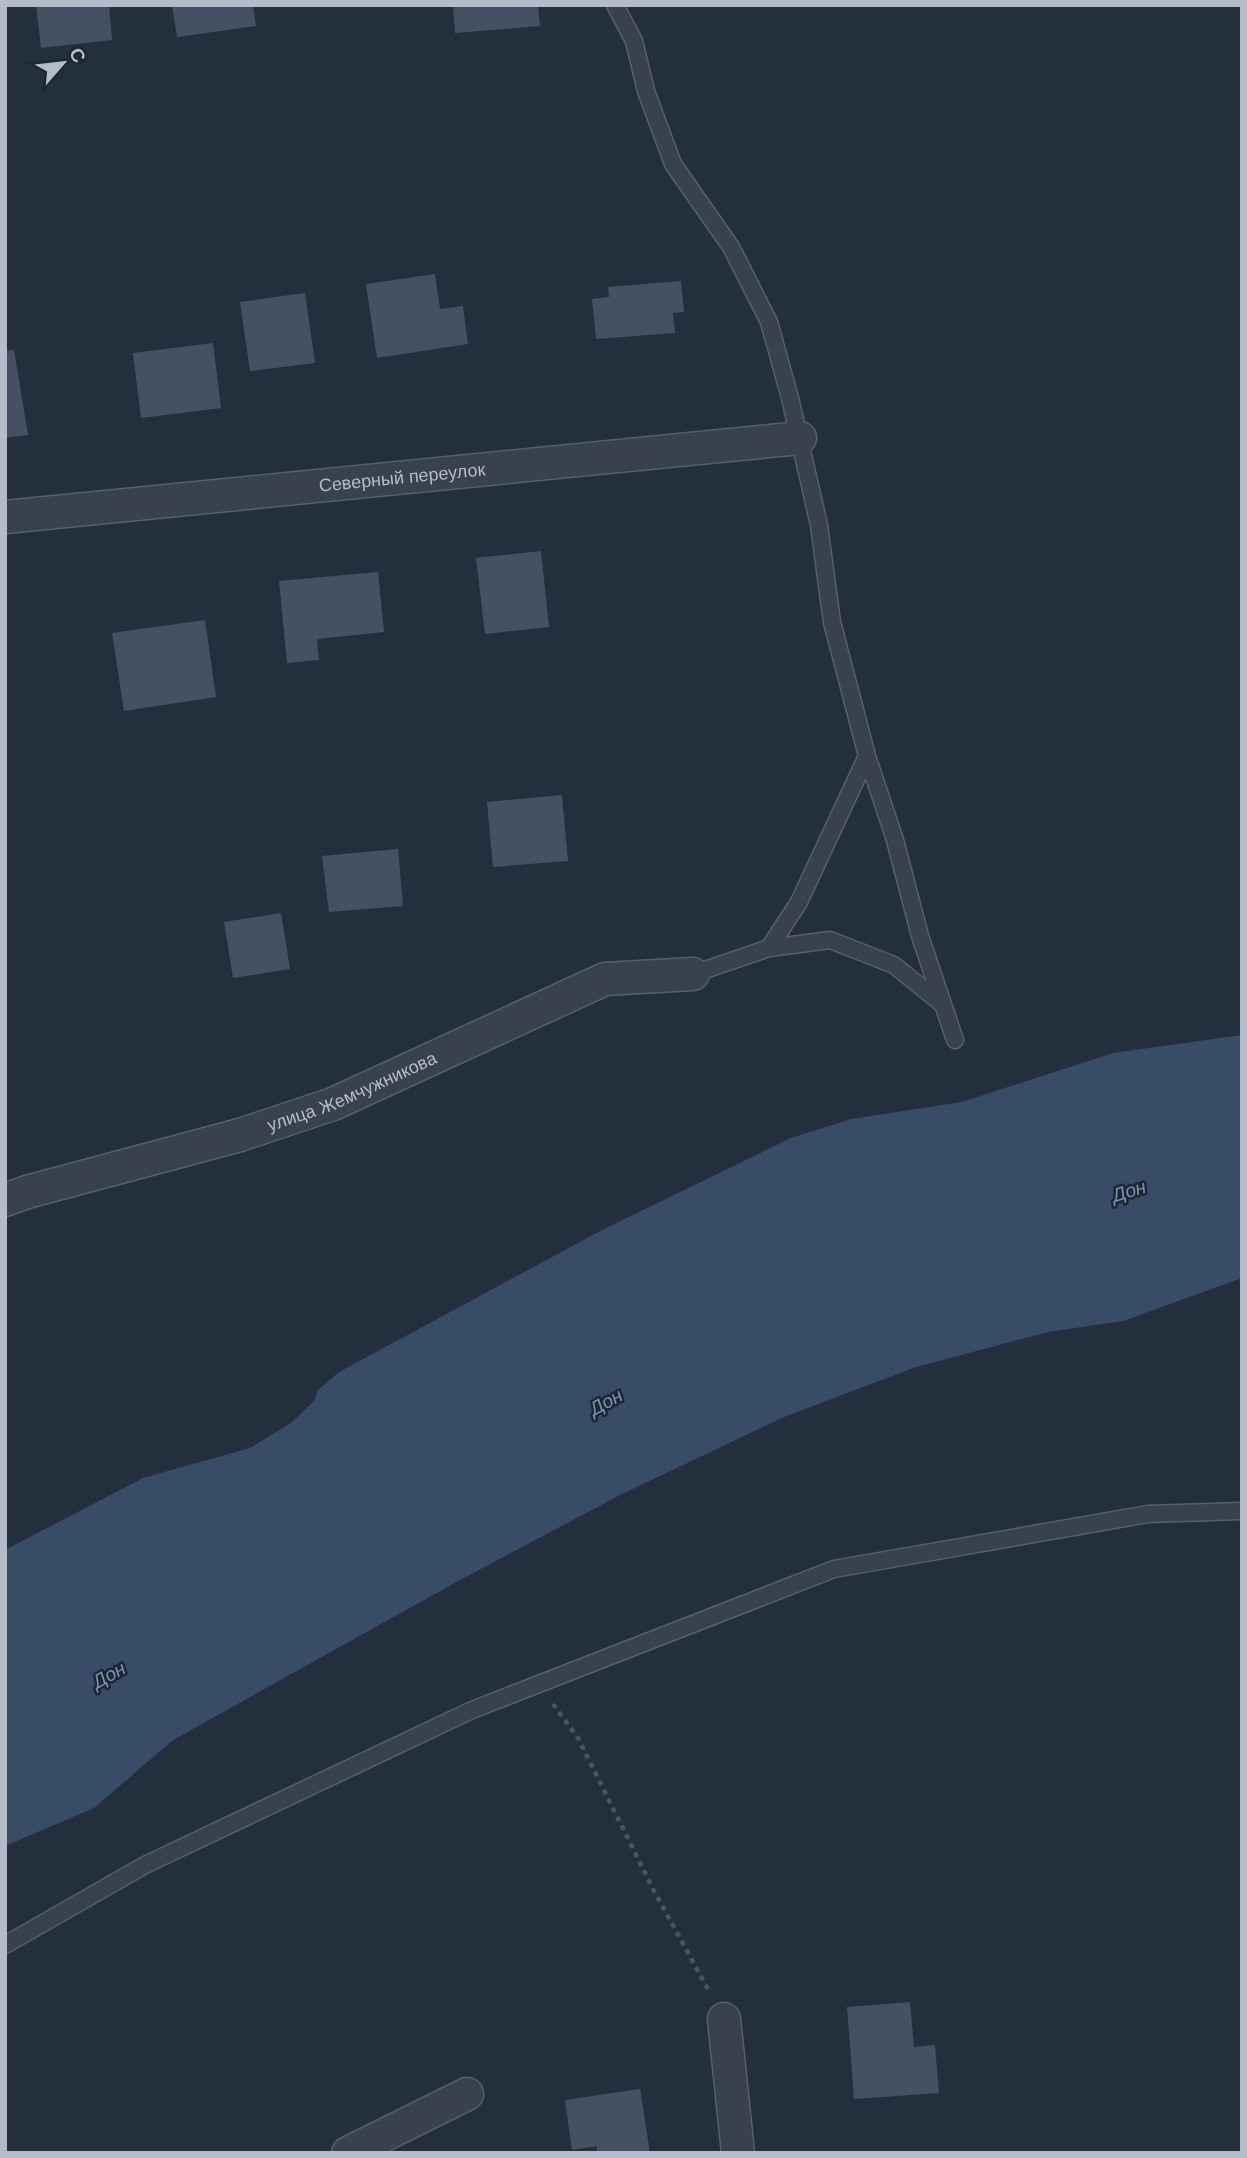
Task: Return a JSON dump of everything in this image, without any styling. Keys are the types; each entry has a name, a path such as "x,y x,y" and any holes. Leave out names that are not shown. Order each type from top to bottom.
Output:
{"street":[{"name":"Северный переулок","path":"5,517 800,438"},
{"name":"улица Жемчужникова","path":"5,1200 240,1135 332,1104 605,979 693,975"},
{"path":"724,2019 738,2153"},
{"path":"348,2153 467,2094"}],"lane":[{"path":"615,5 634,41 646,91 673,164 731,247 769,322 800,438 819,525 832,622 867,757 895,840 920,936 954,1040"},
{"path":"769,948 799,902 867,757"},
{"path":"693,975 769,948 830,940 894,965 942,1004"},
{"path":"5,1945 145,1865 472,1710 834,1569 1148,1514 1242,1511"}],"path":[{"path":"538,1684 578,1738 653,1889 724,2019"}],"water":[{"name":"Дон","path":"1242,1035 1242,1278 1123,1321 1048,1332 916,1367 784,1417 622,1494 460,1580 173,1740 94,1808 5,1846 5,1550 143,1478 250,1448 291,1423 314,1401 318,1390 339,1372 604,1229 791,1138 851,1119 962,1102 1113,1053"}],"building":[{"path":"36,5 109,5 112,40 41,48"},
{"path":"172,5 253,5 256,26 177,37"},
{"path":"453,5 538,5 540,26 455,33"},
{"path":"435,274 440,309 463,306 468,344 377,358 366,284"},
{"path":"681,281 684,312 673,313 675,333 596,339 592,299 609,297 608,287"},
{"path":"305,293 315,363 250,371 240,302"},
{"path":"213,343 221,408 141,418 133,353"},
{"path":"14,350 28,435 5,438 5,351"},
{"path":"541,551 549,627 485,634 476,558"},
{"path":"378,572 384,632 317,639 319,660 287,663 279,581"},
{"path":"205,620 216,697 124,711 112,633"},
{"path":"562,795 568,861 493,867 487,802"},
{"path":"398,849 403,906 329,912 322,856"},
{"path":"281,913 290,969 233,978 224,922"},
{"path":"910,2002 914,2047 935,2045 939,2093 854,2099 847,2007"},
{"path":"640,2089 650,2153 597,2153 597,2146 572,2150 565,2100"}]}
